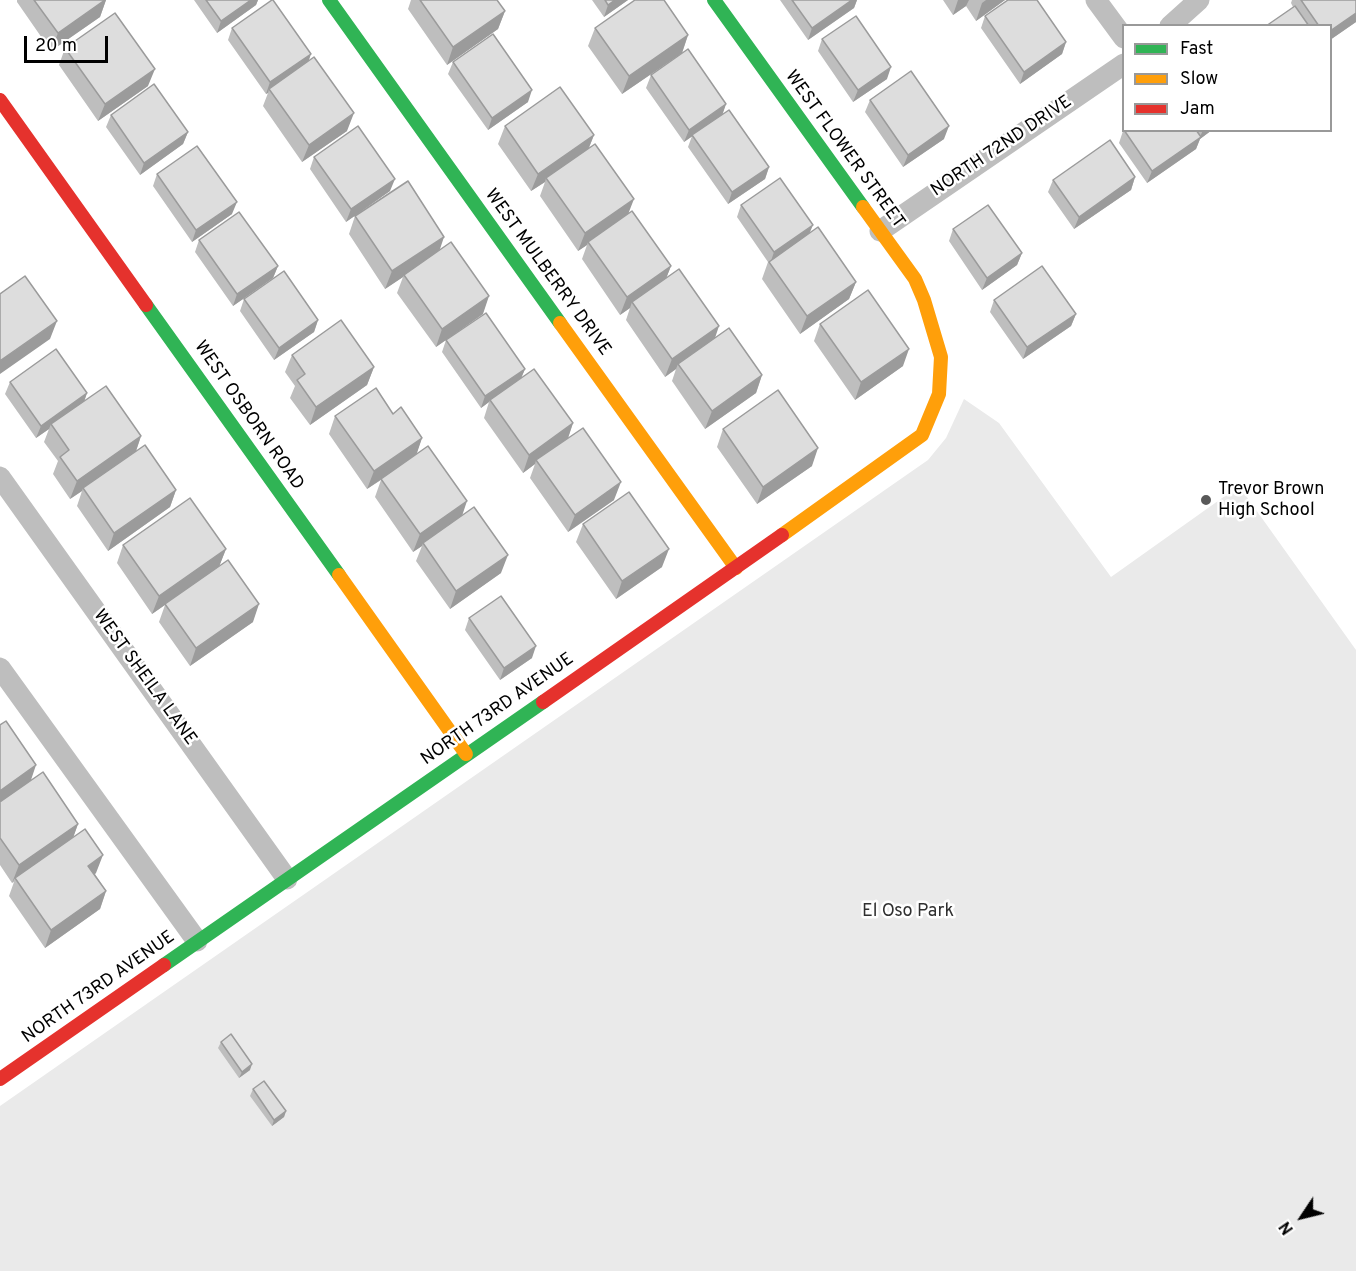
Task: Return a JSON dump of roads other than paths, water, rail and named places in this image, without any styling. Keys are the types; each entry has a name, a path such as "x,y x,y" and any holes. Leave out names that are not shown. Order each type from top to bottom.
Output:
{"street":[{"name":"WEST MULBERRY DRIVE","path":"329,0 736,567"},
{"name":"WEST FLOWER STREET","path":"714,0 915,279 936,325"},
{"path":"1096,0 1122,35"},
{"path":"1172,24 1199,0"},
{"name":"NORTH 72ND DRIVE","path":"880,231 1122,65"},
{"name":"WEST OSBORN ROAD","path":"0,100 466,754"},
{"name":"NORTH 73RD AVENUE","path":"0,1079 922,435 934,414 943,384 936,325"},
{"name":"WEST SHEILA LANE","path":"0,477 287,879"},
{"path":"0,668 197,942"}],"place":[{"name":"Trevor Brown High School","path":"1206,500"}],"park label":[{"name":"El Oso Park","path":"908,912"}]}
